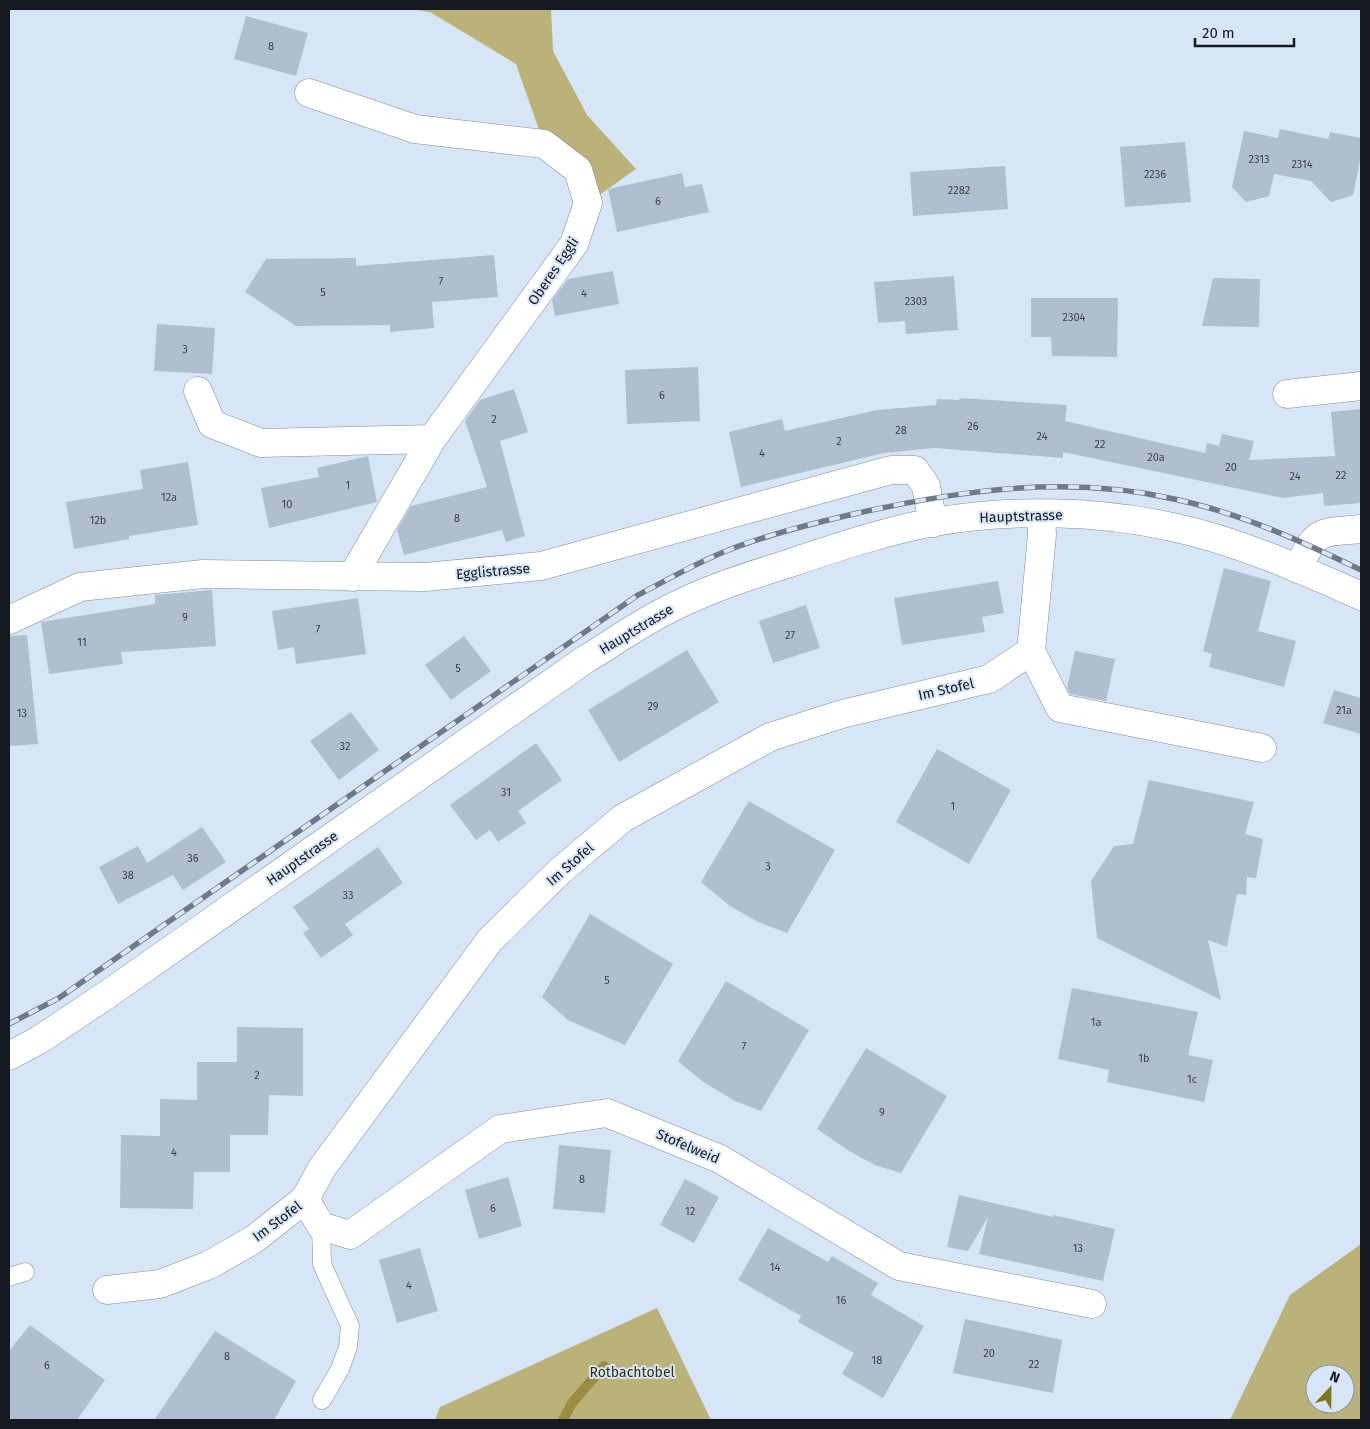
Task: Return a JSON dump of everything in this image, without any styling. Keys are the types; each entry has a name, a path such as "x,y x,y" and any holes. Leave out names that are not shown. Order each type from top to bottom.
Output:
{"street":[{"name":"Oberes Eggli","path":"309,93 415,129 544,144 578,170 588,203 574,244 432,439 352,577"},
{"path":"1287,394 1361,386"},
{"path":"198,391 212,424 260,443 432,439"},
{"name":"Egglistrasse","path":"9,620 80,586 203,574 425,577 541,566 891,470 915,470 926,486 933,523"},
{"path":"1041,514 1042,535 1031,651 1060,708 1262,748"},
{"name":"Hauptstrasse","path":"9,1056 39,1040 97,1001 583,660 676,605 732,582 813,555 933,523 996,515 1041,514 1123,519 1172,527 1216,538 1298,569 1361,596"},
{"path":"1298,569 1309,545 1315,537 1323,533 1361,529"},
{"name":"Im Stofel","path":"107,1290 160,1284 209,1265 253,1240 305,1199 322,1168 490,940 560,871 624,818 770,737 842,714 989,679 1031,651"},
{"name":"Stofelweid","path":"321,1226 350,1235 500,1129 607,1113 720,1159 899,1266 1092,1304"},
{"path":"305,1199 321,1226"}],"lane":[{"path":"321,1226 322,1264 350,1326 348,1346 340,1369 322,1400"}],"green space":[{"path":"409,9 551,9 553,51 587,115 636,169 588,203 544,144 516,64 430,12"},
{"path":"1361,1244 1361,1420 1230,1420 1290,1295"},
{"name":"Rotbachtobel","path":"657,1308 711,1420 435,1420 440,1407"}],"building":[{"path":"246,16 308,33 296,76 234,59"},
{"path":"1280,129 1328,139 1330,132 1361,138 1361,156 1353,195 1331,202 1311,181 1274,174 1269,196 1246,202 1232,187 1244,131 1278,138"},
{"path":"1185,142 1191,202 1125,207 1120,147"},
{"path":"1005,166 1008,209 913,216 910,172"},
{"path":"682,173 685,187 702,184 709,212 617,232 608,189"},
{"path":"494,255 498,297 432,302 434,328 390,332 390,325 296,326 245,292 266,259 356,258 356,266"},
{"path":"613,271 619,304 555,316 552,300 568,279"},
{"path":"954,276 958,330 906,334 905,321 878,323 874,282"},
{"path":"1213,278 1260,279 1259,327 1202,326"},
{"path":"1031,298 1118,298 1117,357 1052,356 1051,337 1031,337"},
{"path":"157,324 215,328 212,374 154,371"},
{"path":"698,367 700,421 627,424 625,370"},
{"path":"514,389 528,432 500,441 525,536 506,542 502,530 404,555 397,530 411,506 487,487 465,421 480,400"},
{"path":"960,398 1067,405 1065,421 1205,453 1207,443 1219,446 1222,434 1254,441 1249,460 1335,456 1331,412 1361,409 1361,503 1324,506 1323,493 1283,498 1063,452 1063,458 934,448 884,453 741,487 729,432 782,419 785,431 877,410 936,405 937,399 959,400"},
{"path":"368,456 377,502 269,528 261,488 319,477 317,468"},
{"path":"188,462 198,525 129,536 129,539 74,549 66,502 143,489 140,470"},
{"path":"1224,568 1271,581 1258,631 1296,641 1284,687 1209,667 1212,654 1203,651"},
{"path":"998,581 1004,613 982,617 985,632 902,645 894,598"},
{"path":"212,590 216,646 121,652 123,664 49,674 41,622 155,604 155,595"},
{"path":"358,598 366,654 296,664 294,647 278,650 272,611"},
{"path":"806,605 820,648 773,663 759,621"},
{"path":"27,635 38,744 9,746 9,636"},
{"path":"464,636 491,671 451,700 425,665"},
{"path":"687,650 719,702 619,762 588,710"},
{"path":"1075,651 1115,659 1106,701 1070,694 1067,688"},
{"path":"1334,690 1361,698 1361,734 1323,723"},
{"path":"351,712 379,750 339,780 310,741"},
{"path":"536,743 562,780 518,811 526,823 498,842 490,830 476,840 450,805"},
{"path":"937,749 1011,790 969,864 896,822"},
{"path":"1149,780 1254,802 1245,834 1263,839 1256,878 1247,877 1246,895 1237,894 1227,947 1208,940 1221,1000 1097,938 1091,881 1114,846 1133,844"},
{"path":"749,801 835,850 787,933 758,922 730,906 701,882"},
{"path":"202,827 226,862 183,890 173,875 118,904 99,867 138,846 147,863"},
{"path":"378,847 403,883 345,924 353,935 321,958 303,933 309,929 293,907"},
{"path":"590,914 673,964 625,1045 568,1020 542,997"},
{"path":"726,981 809,1030 761,1111 735,1101 702,1081 678,1061"},
{"path":"1072,988 1198,1012 1188,1055 1213,1060 1204,1102 1107,1082 1109,1070 1058,1059"},
{"path":"237,1027 303,1028 303,1096 269,1095 268,1135 230,1135 230,1172 194,1172 193,1209 120,1208 121,1135 160,1136 160,1099 197,1100 197,1062 237,1062"},
{"path":"866,1048 947,1096 901,1173 875,1165 849,1151 817,1129"},
{"path":"559,1145 611,1150 605,1213 553,1209"},
{"path":"508,1177 522,1226 479,1239 465,1190"},
{"path":"685,1179 719,1197 694,1243 660,1225"},
{"path":"959,1195 1115,1229 1103,1281 979,1254 988,1217 968,1251 947,1247"},
{"path":"768,1228 828,1262 832,1256 878,1283 871,1295 924,1326 883,1398 842,1374 854,1353 798,1322 801,1316 738,1280"},
{"path":"420,1248 438,1311 397,1323 379,1260"},
{"path":"965,1319 1062,1340 1053,1393 953,1373"},
{"path":"30,1325 105,1380 77,1420 9,1420 9,1351"},
{"path":"215,1331 296,1381 274,1420 154,1420"}],"waterway":[{"path":"563,1420 572,1403 604,1366"}],"railway":[{"path":"9,1024 59,998 638,595 709,559 752,541 787,530 841,517 936,498 1015,488 1094,488 1174,499 1223,512 1293,538 1361,570"}]}
